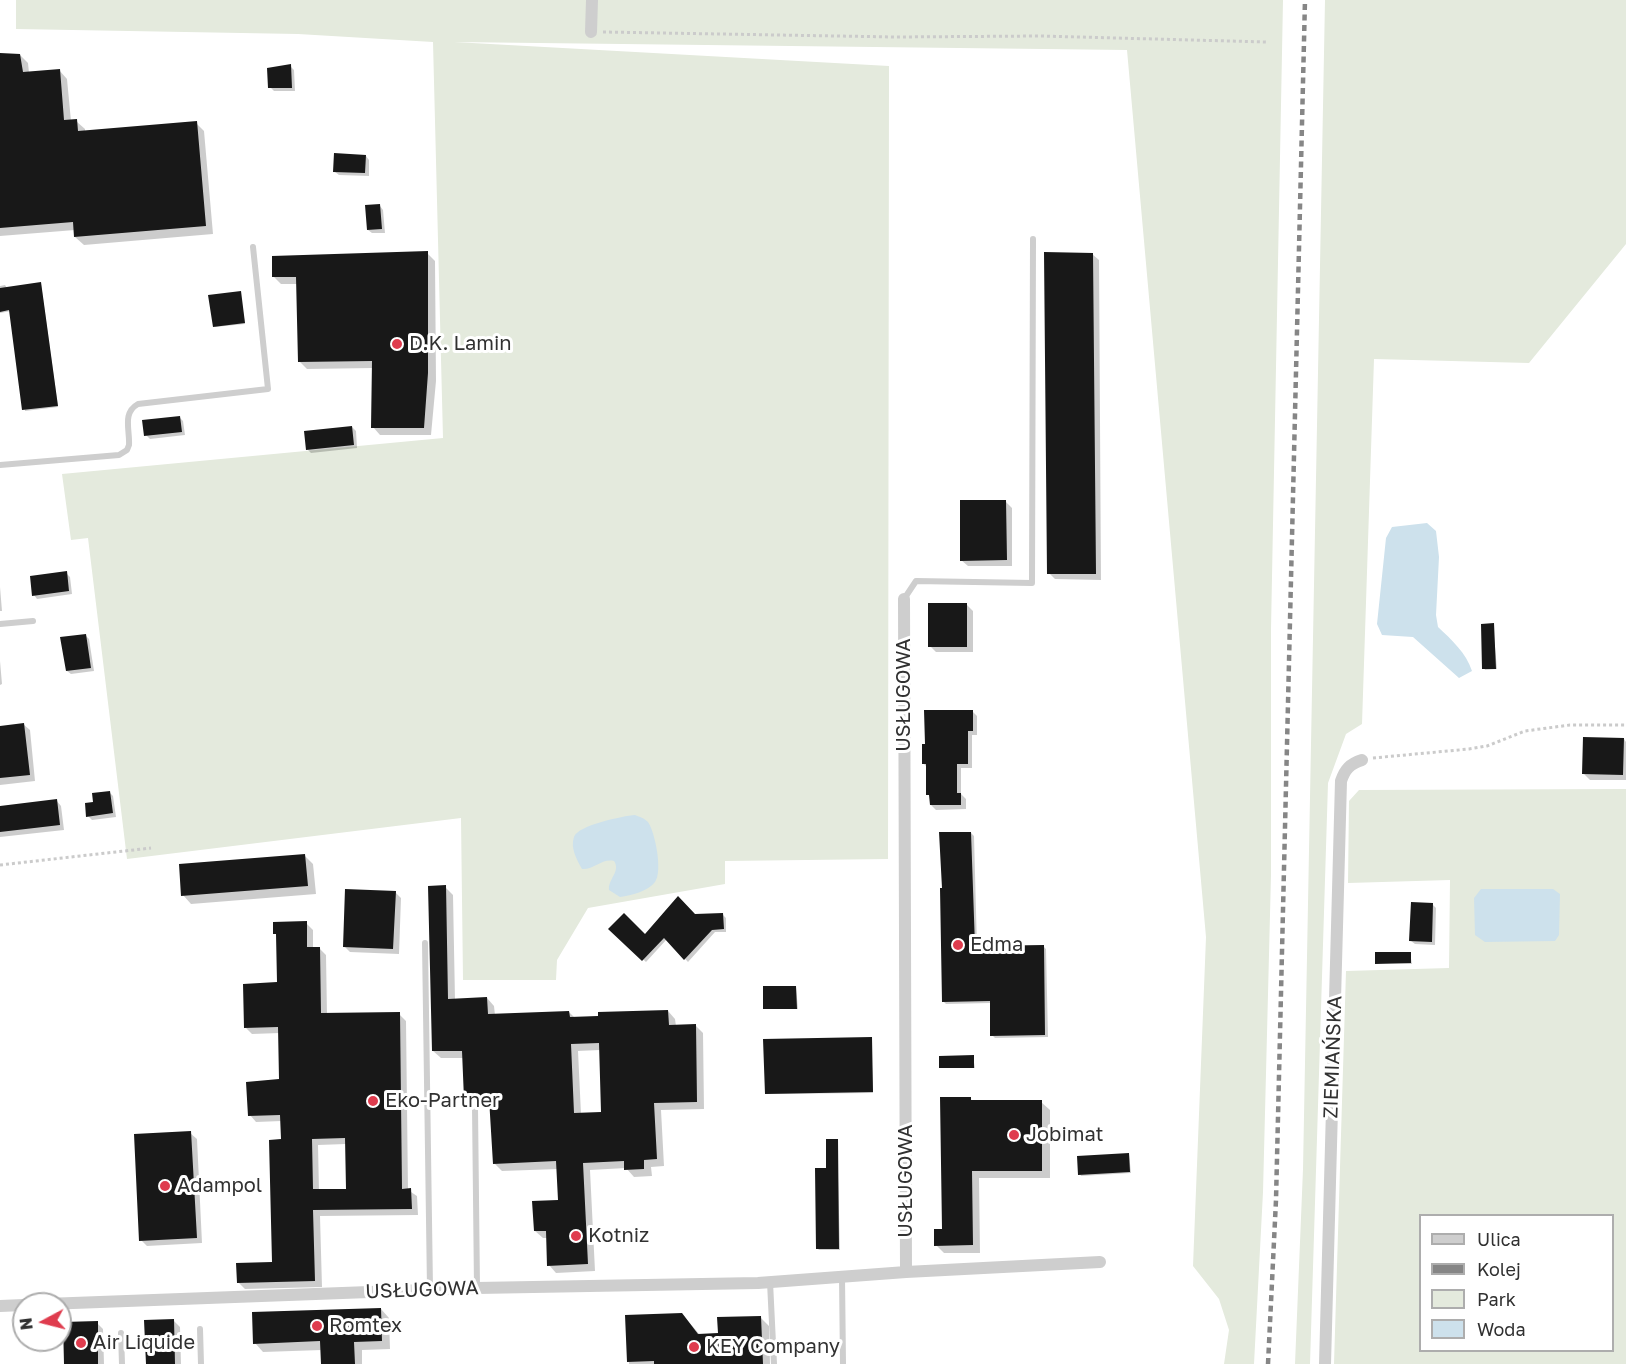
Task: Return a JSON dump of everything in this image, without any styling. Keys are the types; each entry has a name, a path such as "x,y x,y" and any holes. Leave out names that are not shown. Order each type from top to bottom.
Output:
{"street":[{"path":"591,32 592,0"},
{"name":"USŁUGOWA","path":"904,599 906,1272"},
{"name":"ZIEMIAŃSKA","path":"1325,1364 1341,781 1344,772 1351,764 1362,760"},
{"name":"USŁUGOWA","path":"72,1303 477,1288 770,1282 1100,1262"}],"lane":[{"name":"USŁUGOWA","path":"904,599 916,581 1032,583 1034,239"},
{"path":"0,465 119,455 127,450 129,445 128,415 130,410 138,404 268,389 253,247"},
{"path":"0,624 33,621"},
{"path":"425,943 430,1290"},
{"path":"475,1107 477,1288"},
{"path":"842,1276 843,1364"},
{"path":"770,1282 774,1364"},
{"path":"200,1329 201,1364"},
{"path":"121,1333 122,1364"}],"path":[{"path":"591,32 883,37 1041,36 1267,42"},
{"path":"1362,760 1487,746 1525,731 1570,725 1626,725"},
{"path":"0,865 151,848"}],"green space":[{"path":"16,0 1283,0 1271,629 1271,875 1263,1192 1254,1364 1224,1364 1229,1330 1219,1299 1193,1266 1206,937 1127,50 454,42 889,66 888,859 725,861 725,884 588,908 557,960 556,980 463,980 461,818 127,859 88,538 71,540 62,474 443,438 433,42 298,34 16,29"},
{"path":"1325,0 1626,0 1626,244 1529,363 1374,359 1362,724 1346,734 1328,783 1310,1364 1295,1364 1303,1169"},
{"path":"1626,789 1626,1364 1334,1364 1346,971 1449,968 1450,880 1348,883 1349,801 1359,790"}],"water":[{"path":"1427,523 1436,531 1439,557 1436,615 1438,627 1462,653 1472,671 1459,678 1413,637 1382,635 1377,624 1386,538 1392,527"},
{"path":"635,815 648,822 651,827 657,852 657,877 655,882 644,891 620,897 609,890 616,868 614,861 606,861 582,869 575,854 573,841 577,833 592,825"},
{"path":"1481,889 1553,889 1560,894 1559,935 1555,941 1485,942 1475,935 1474,898"}],"building":[{"path":"0,53 20,54 23,72 60,69 64,120 77,119 78,131 197,121 206,226 74,237 73,222 0,228"},
{"path":"291,64 292,88 268,88 267,68"},
{"path":"334,153 366,155 365,173 333,172"},
{"path":"380,204 382,229 367,230 365,205"},
{"path":"428,251 428,373 424,428 371,428 372,361 298,362 296,277 272,277 272,256"},
{"path":"1044,252 1093,253 1096,574 1047,574"},
{"path":"41,282 58,406 22,410 9,310 0,312 0,288"},
{"path":"241,291 245,323 213,327 208,295"},
{"path":"180,416 182,432 144,436 142,420"},
{"path":"352,426 354,445 306,450 304,431"},
{"path":"960,500 1006,500 1007,560 960,561"},
{"path":"67,571 69,591 32,596 30,576"},
{"path":"928,603 967,603 967,647 928,647"},
{"path":"1494,623 1496,669 1482,669 1481,624"},
{"path":"86,634 91,668 66,671 60,637"},
{"path":"924,710 973,710 973,731 968,731 968,764 957,764 957,793 961,793 961,805 930,805 929,795 926,795 926,764 922,764 922,744 925,744"},
{"path":"24,723 30,775 0,778 0,726"},
{"path":"1583,737 1624,738 1623,775 1582,774"},
{"path":"110,791 113,813 86,817 85,803 93,802 92,793"},
{"path":"57,799 60,825 0,832 0,806"},
{"path":"939,832 971,832 975,946 1044,945 1045,1035 990,1036 990,1001 942,1002 940,888 942,888"},
{"path":"305,854 308,886 181,896 179,864"},
{"path":"446,885 448,999 487,997 488,1014 569,1011 570,1017 598,1016 598,1012 668,1010 669,1025 696,1024 697,1102 654,1103 657,1159 644,1160 644,1169 624,1170 624,1161 583,1163 588,1264 547,1266 546,1231 534,1231 532,1201 558,1200 556,1161 493,1164 489,1098 464,1099 462,1051 432,1051 428,886","holes":["599,1043 601,1112 574,1113 571,1044"]},
{"path":"345,889 396,891 393,949 343,947"},
{"path":"678,896 695,914 723,913 724,929 712,930 684,960 664,938 642,961 608,929 624,913 645,934"},
{"path":"1411,902 1433,903 1432,942 1409,941"},
{"path":"307,921 307,947 320,947 321,1013 400,1012 402,1189 411,1188 412,1209 313,1210 315,1281 237,1283 236,1263 272,1262 269,1140 281,1139 280,1115 248,1116 246,1082 279,1079 278,1027 244,1028 243,984 277,982 276,934 273,934 273,922","holes":["345,1138 346,1189 313,1189 312,1139"]},
{"path":"1375,952 1411,952 1411,963 1375,964"},
{"path":"763,986 796,986 797,1009 763,1009"},
{"path":"872,1037 873,1092 765,1094 763,1039"},
{"path":"974,1055 974,1068 939,1068 939,1056"},
{"path":"940,1097 971,1097 971,1100 1042,1100 1042,1171 972,1171 973,1245 934,1246 934,1229 942,1229"},
{"name":"Adampol","path":"191,1131 197,1238 139,1241 134,1134"},
{"path":"826,1139 838,1139 839,1249 816,1249 815,1168 826,1168"},
{"path":"1129,1153 1130,1172 1078,1175 1077,1156"},
{"name":"Romtex","path":"381,1308 382,1341 354,1342 355,1364 321,1364 320,1341 253,1344 252,1312"},
{"name":"KEY Company","path":"682,1313 698,1334 718,1333 717,1317 761,1316 763,1364 627,1362 625,1315"},
{"path":"174,1319 175,1364 146,1364 144,1320"},
{"name":"Air Liquide","path":"98,1321 98,1364 64,1364 64,1352 72,1352 72,1322"}],"railway":[{"path":"1268,1364 1276,1200 1305,0"}],"place":[{"name":"D.K. Lamin","path":"397,344"},
{"name":"Edma","path":"958,945"},
{"name":"Eko-Partner","path":"373,1101"},
{"name":"Jobimat","path":"1014,1135"},
{"name":"Adampol","path":"165,1186"},
{"name":"Kotniz","path":"576,1236"},
{"name":"Romtex","path":"317,1326"},
{"name":"Air Liquide","path":"81,1343"},
{"name":"KEY Company","path":"694,1347"}]}
